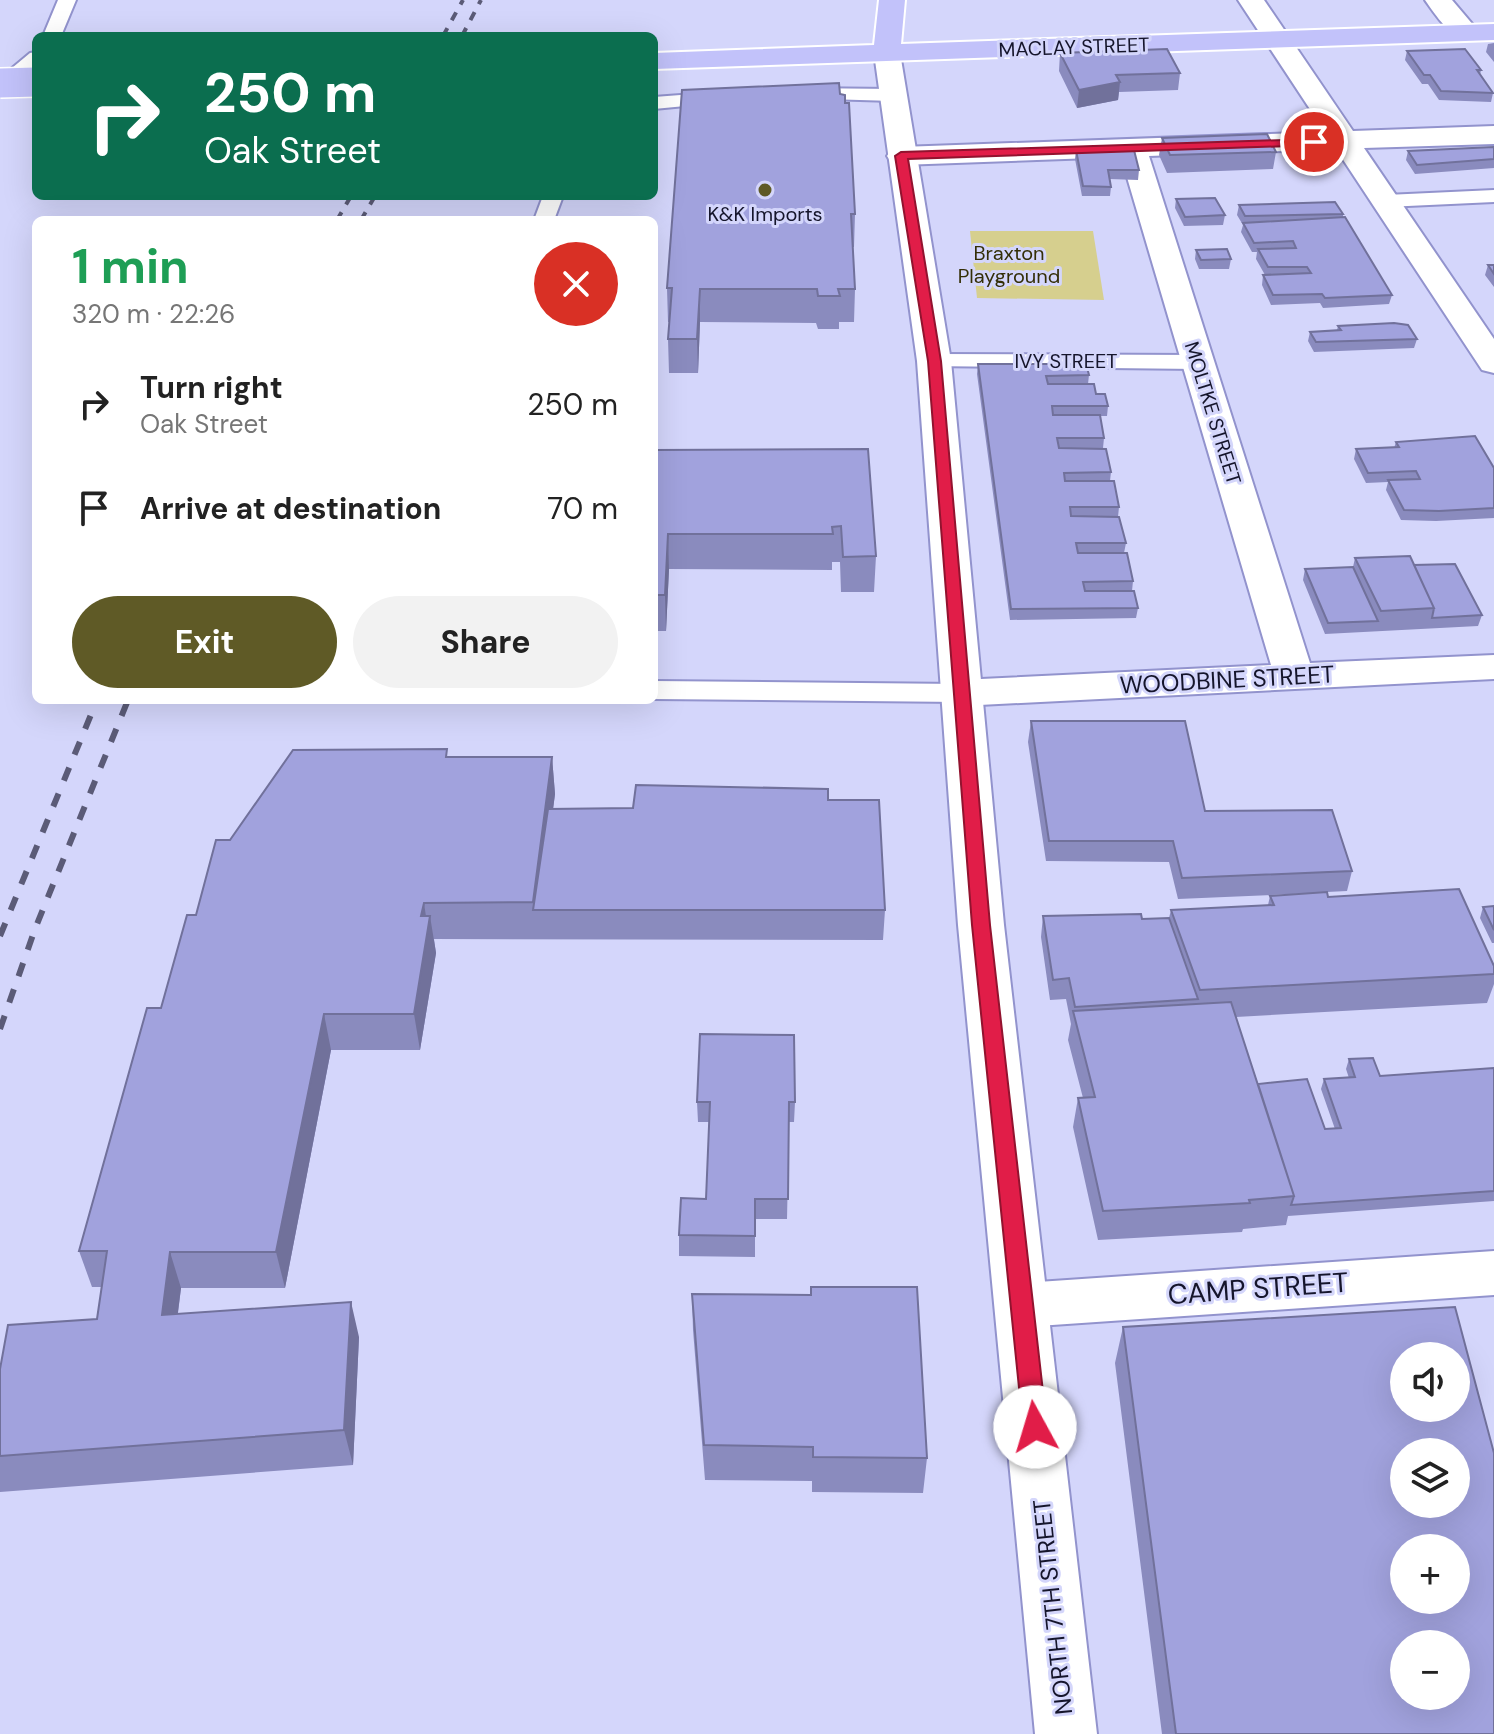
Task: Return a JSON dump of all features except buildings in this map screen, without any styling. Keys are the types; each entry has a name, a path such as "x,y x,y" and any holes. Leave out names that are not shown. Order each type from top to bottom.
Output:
{"main road":[{"name":"NORTH 7TH STREET","path":"890,74 892,0"},
{"name":"MACLAY STREET","path":"658,61 890,74 1280,40 1481,33"},
{"path":"0,85 32,82"}],"street":[{"path":"1251,0 1491,355"},
{"path":"1438,0 1481,33"},
{"name":"NORTH 7TH STREET","path":"890,74 934,361 983,941 1066,1734"},
{"path":"901,156 1494,135"},
{"name":"MOLTKE STREET","path":"1133,149 1294,677"},
{"name":"WOODBINE STREET","path":"960,693 1494,667"},
{"name":"CAMP STREET","path":"1023,1305 1494,1273"}],"lane":[{"path":"54,32 67,0"},
{"path":"0,85 32,60"},
{"path":"778,94 890,74"},
{"path":"658,103 747,96"},
{"path":"1386,201 1494,196"},
{"name":"IVY STREET","path":"934,361 1198,362"},
{"path":"658,690 960,693"}],"green space":[{"name":"Braxton Playground","path":"970,231 1093,231 1104,300 977,298"}],"railway":[{"path":"445,32 463,0"},
{"path":"464,32 481,0"},
{"path":"339,216 349,200"},
{"path":"363,216 373,200"},
{"path":"0,936 95,704"},
{"path":"0,1029 35,929 126,704"}],"place":[{"name":"K&K Imports","path":"765,190"}],"route":[{"path":"1035,1427 981,925 934,361 901,156 1314,142"}]}
